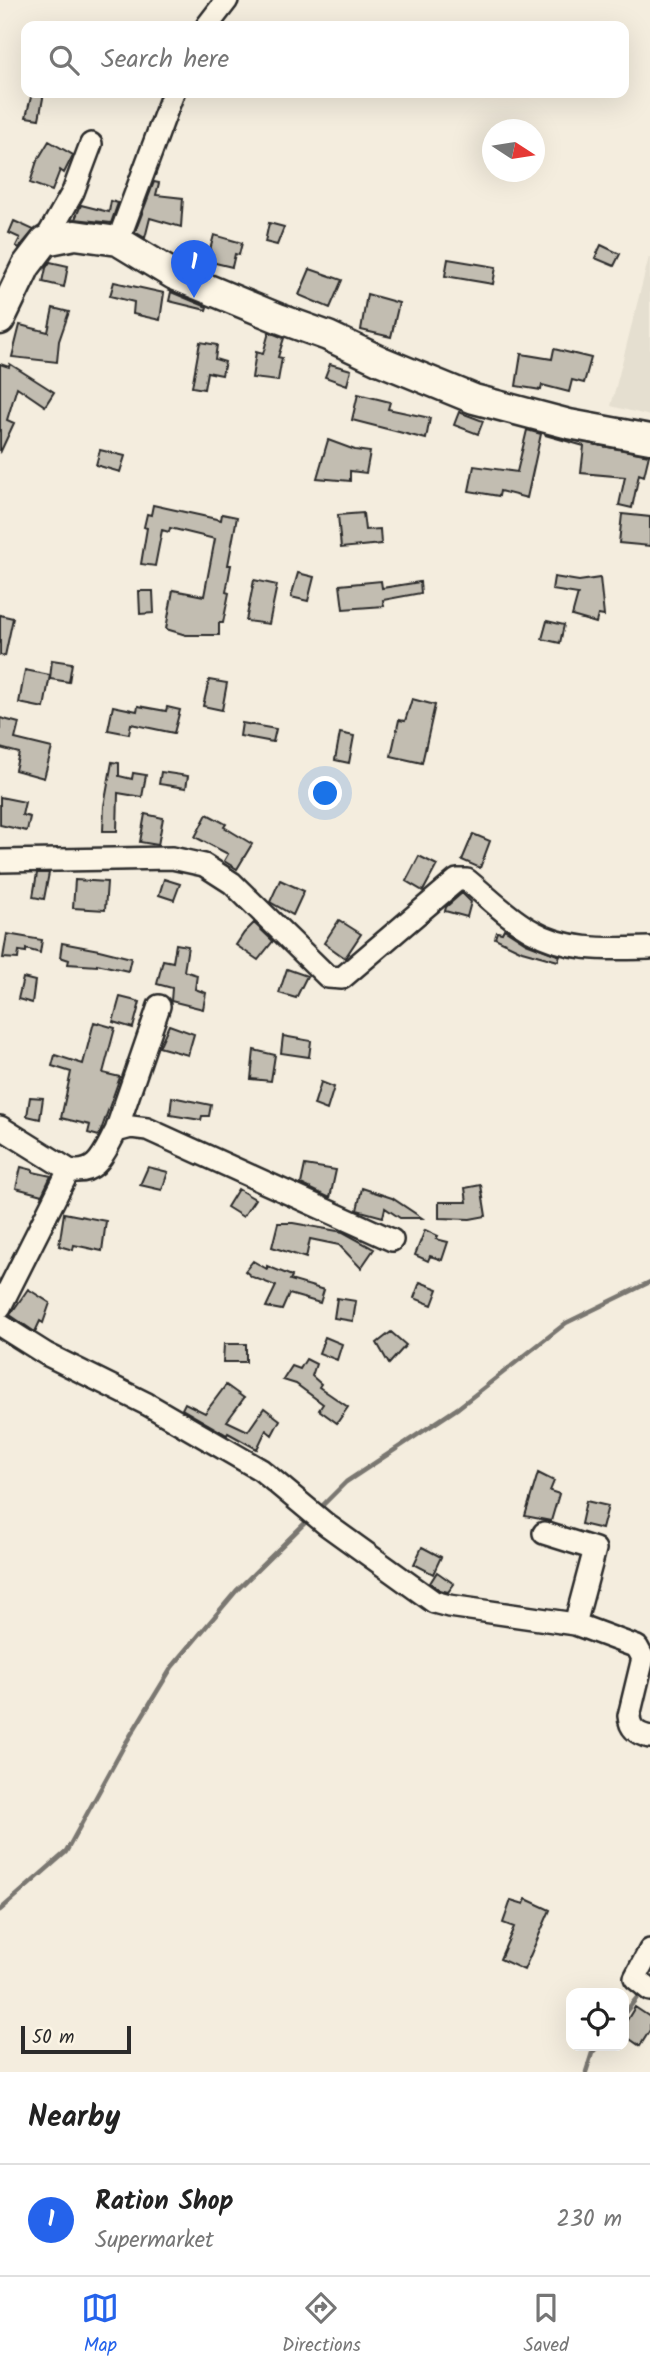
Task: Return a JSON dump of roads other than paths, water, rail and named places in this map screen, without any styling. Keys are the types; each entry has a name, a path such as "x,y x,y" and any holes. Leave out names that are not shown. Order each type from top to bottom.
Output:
{"main road":[{"path":"0,320 26,266 44,241 75,236 118,241 174,275 328,336 474,399 569,424 650,439"}],"street":[{"path":"211,21 227,0"},
{"path":"118,241 171,98"},
{"path":"44,241 73,192 91,144"},
{"path":"0,861 172,858 204,864 232,883 328,977 335,979 342,978 462,878 517,922 554,941 581,948 650,948"},
{"path":"0,1127 69,1170 78,1172 91,1169 116,1131 159,1006"},
{"path":"116,1131 131,1127 146,1129 391,1240"},
{"path":"0,1307 69,1170"},
{"path":"0,1325 46,1354 147,1404 261,1470 327,1525 440,1605 575,1624 636,1647 642,1658 629,1716 630,1724 634,1731 650,1737"},
{"path":"544,1533 595,1549 575,1624"},
{"path":"645,1986 635,1978 650,1950"}],"waterway":[{"path":"318,1510 346,1482 458,1408 566,1323 650,1282"},
{"path":"0,1910 66,1852 124,1746 172,1667 237,1590 309,1519"},
{"path":"629,2008 643,1990"},
{"path":"586,2072 594,2051"}],"place":[{"name":"Ration Shop","path":"194,298"}]}
